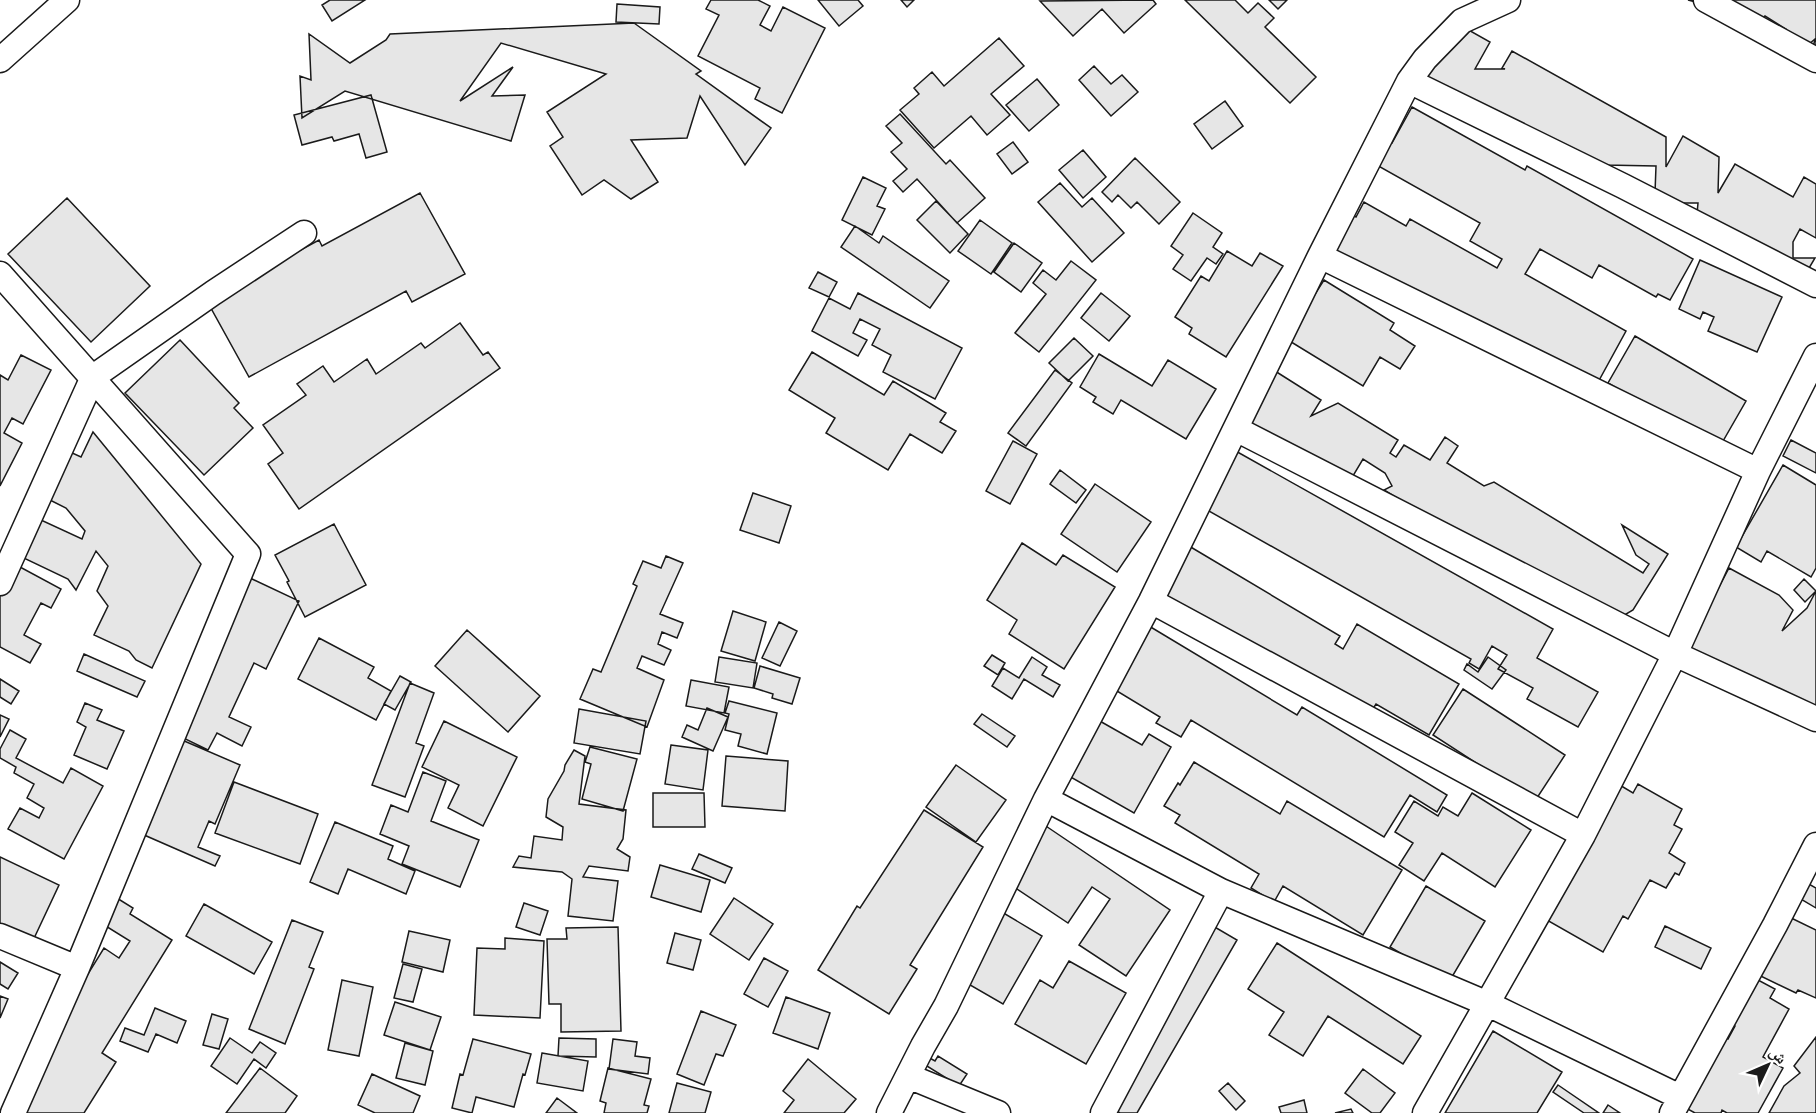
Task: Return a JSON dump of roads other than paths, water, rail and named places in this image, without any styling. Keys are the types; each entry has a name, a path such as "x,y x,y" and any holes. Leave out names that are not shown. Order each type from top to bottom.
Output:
{"street":[{"path":"0,60 67,0"},
{"path":"889,1113 946,1006 1046,799 1151,601 1320,256 1409,81 1425,59 1462,21 1508,0"},
{"path":"1706,0 1816,60"},
{"path":"1409,81 1623,186 1816,285"},
{"path":"0,583 93,377 304,233"},
{"path":"1320,256 1758,471"},
{"path":"0,274 248,554 77,968 12,1113"},
{"path":"1425,1113 1583,835 1675,654 1758,471 1816,356"},
{"path":"1236,429 1675,654 1816,719"},
{"path":"1151,601 1583,835"},
{"path":"1046,799 1221,891 1488,1004 1676,1105 1775,926 1816,846"},
{"path":"1103,1113 1221,891"},
{"path":"0,936 77,968"},
{"path":"908,1076 998,1113"}]}
